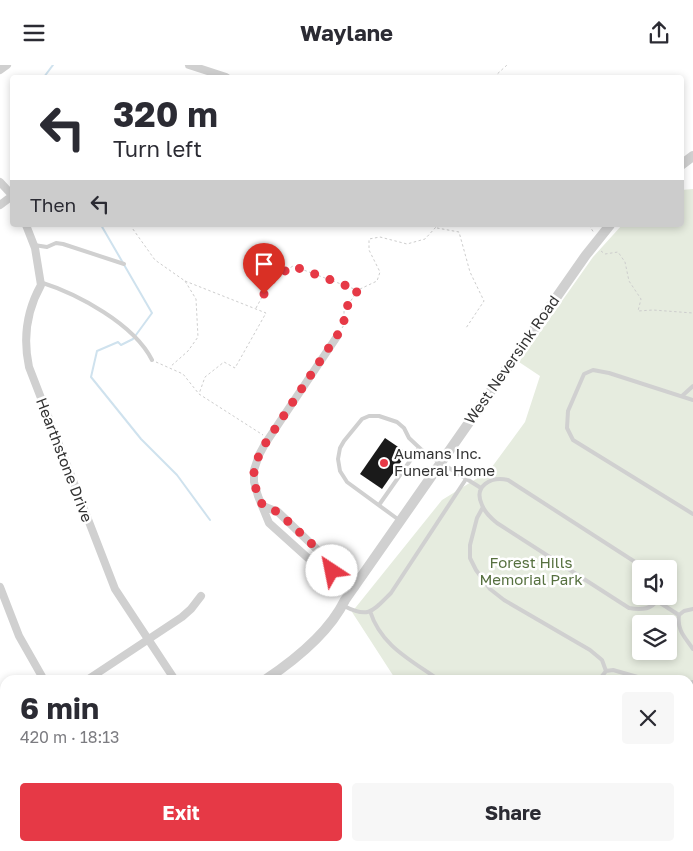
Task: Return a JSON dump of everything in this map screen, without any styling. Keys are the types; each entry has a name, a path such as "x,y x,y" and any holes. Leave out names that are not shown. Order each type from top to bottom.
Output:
{"street":[{"path":"0,70 7,65"},
{"path":"189,65 220,75"},
{"path":"0,182 10,193"},
{"path":"0,205 10,197"},
{"name":"Hearthstone Drive","path":"27,227 34,245 41,285 35,295 26,333 29,367 112,582 127,610 172,675"},
{"name":"West Neversink Road","path":"275,675 318,638 339,614 355,587 440,463 594,244 608,227"},
{"path":"338,335 259,455 254,470 254,482 269,523 318,568 332,571 355,587"},
{"path":"263,506 278,512 330,561 332,571"},
{"path":"0,587 2,597 19,636 41,675"},
{"path":"94,675 182,617 201,596"}],"lane":[{"path":"34,245 47,247 56,243 63,244 124,264"},
{"path":"40,282 73,294 128,329 146,348 152,360"},
{"path":"693,401 609,373 593,370 584,374 568,411 567,428 573,440 693,514"},
{"path":"682,397 693,386"},
{"path":"401,521 347,482 340,471 338,459 340,448 362,419 369,416 379,415 397,422 419,448 481,488"},
{"path":"379,505 419,448"},
{"path":"632,560 508,480 497,478 488,481 481,488 479,497 483,507 486,513 497,523 629,608 640,610 651,605"},
{"path":"343,605 358,613 365,613 376,608 391,593 466,479"},
{"path":"483,507 477,517 470,545 470,558 490,589 504,600 590,649 602,660 606,671"},
{"path":"665,605 679,615"},
{"path":"693,609 684,611 679,615 678,623 680,631 693,649"},
{"path":"370,611 377,627 403,657 431,675"},
{"path":"603,675 606,671 613,670 630,675"}],"path":[{"path":"496,75 507,65"},
{"path":"131,227 155,260 185,281 266,313 235,368 224,362 204,377 199,394"},
{"path":"338,335 344,325 344,311 358,290 377,281 380,272 369,250 369,239 380,237 407,244 425,239 435,227"},
{"path":"440,227 459,232 470,272 484,301 466,328"},
{"path":"594,244 605,255 618,252 625,262 629,281 641,299 638,311 653,310 693,313"},
{"path":"255,309 272,279 293,266 358,290"},
{"path":"170,367 188,351 198,337 196,299 185,281"},
{"path":"152,360 183,374 199,394 268,438"}],"green space":[{"name":"Forest Hills Memorial Park","path":"693,189 693,675 393,675 352,612 442,500 489,471 525,422 540,376 519,362 593,257 620,227 684,227 684,190"}],"building":[{"name":"Aumans Inc. Funeral Home","path":"385,438 407,453 382,489 360,474"}],"waterway":[{"path":"46,75 53,65"},
{"path":"102,227 152,313 133,339 121,345 118,342 97,351 91,377 141,439 177,475 210,520"}],"place":[{"name":"Aumans Inc. Funeral Home","path":"384,463"}],"route":[{"path":"264,294 272,279 293,266 358,290 344,311 344,325 265,444 254,470 254,482 263,506 278,512 330,561 332,571"}]}
